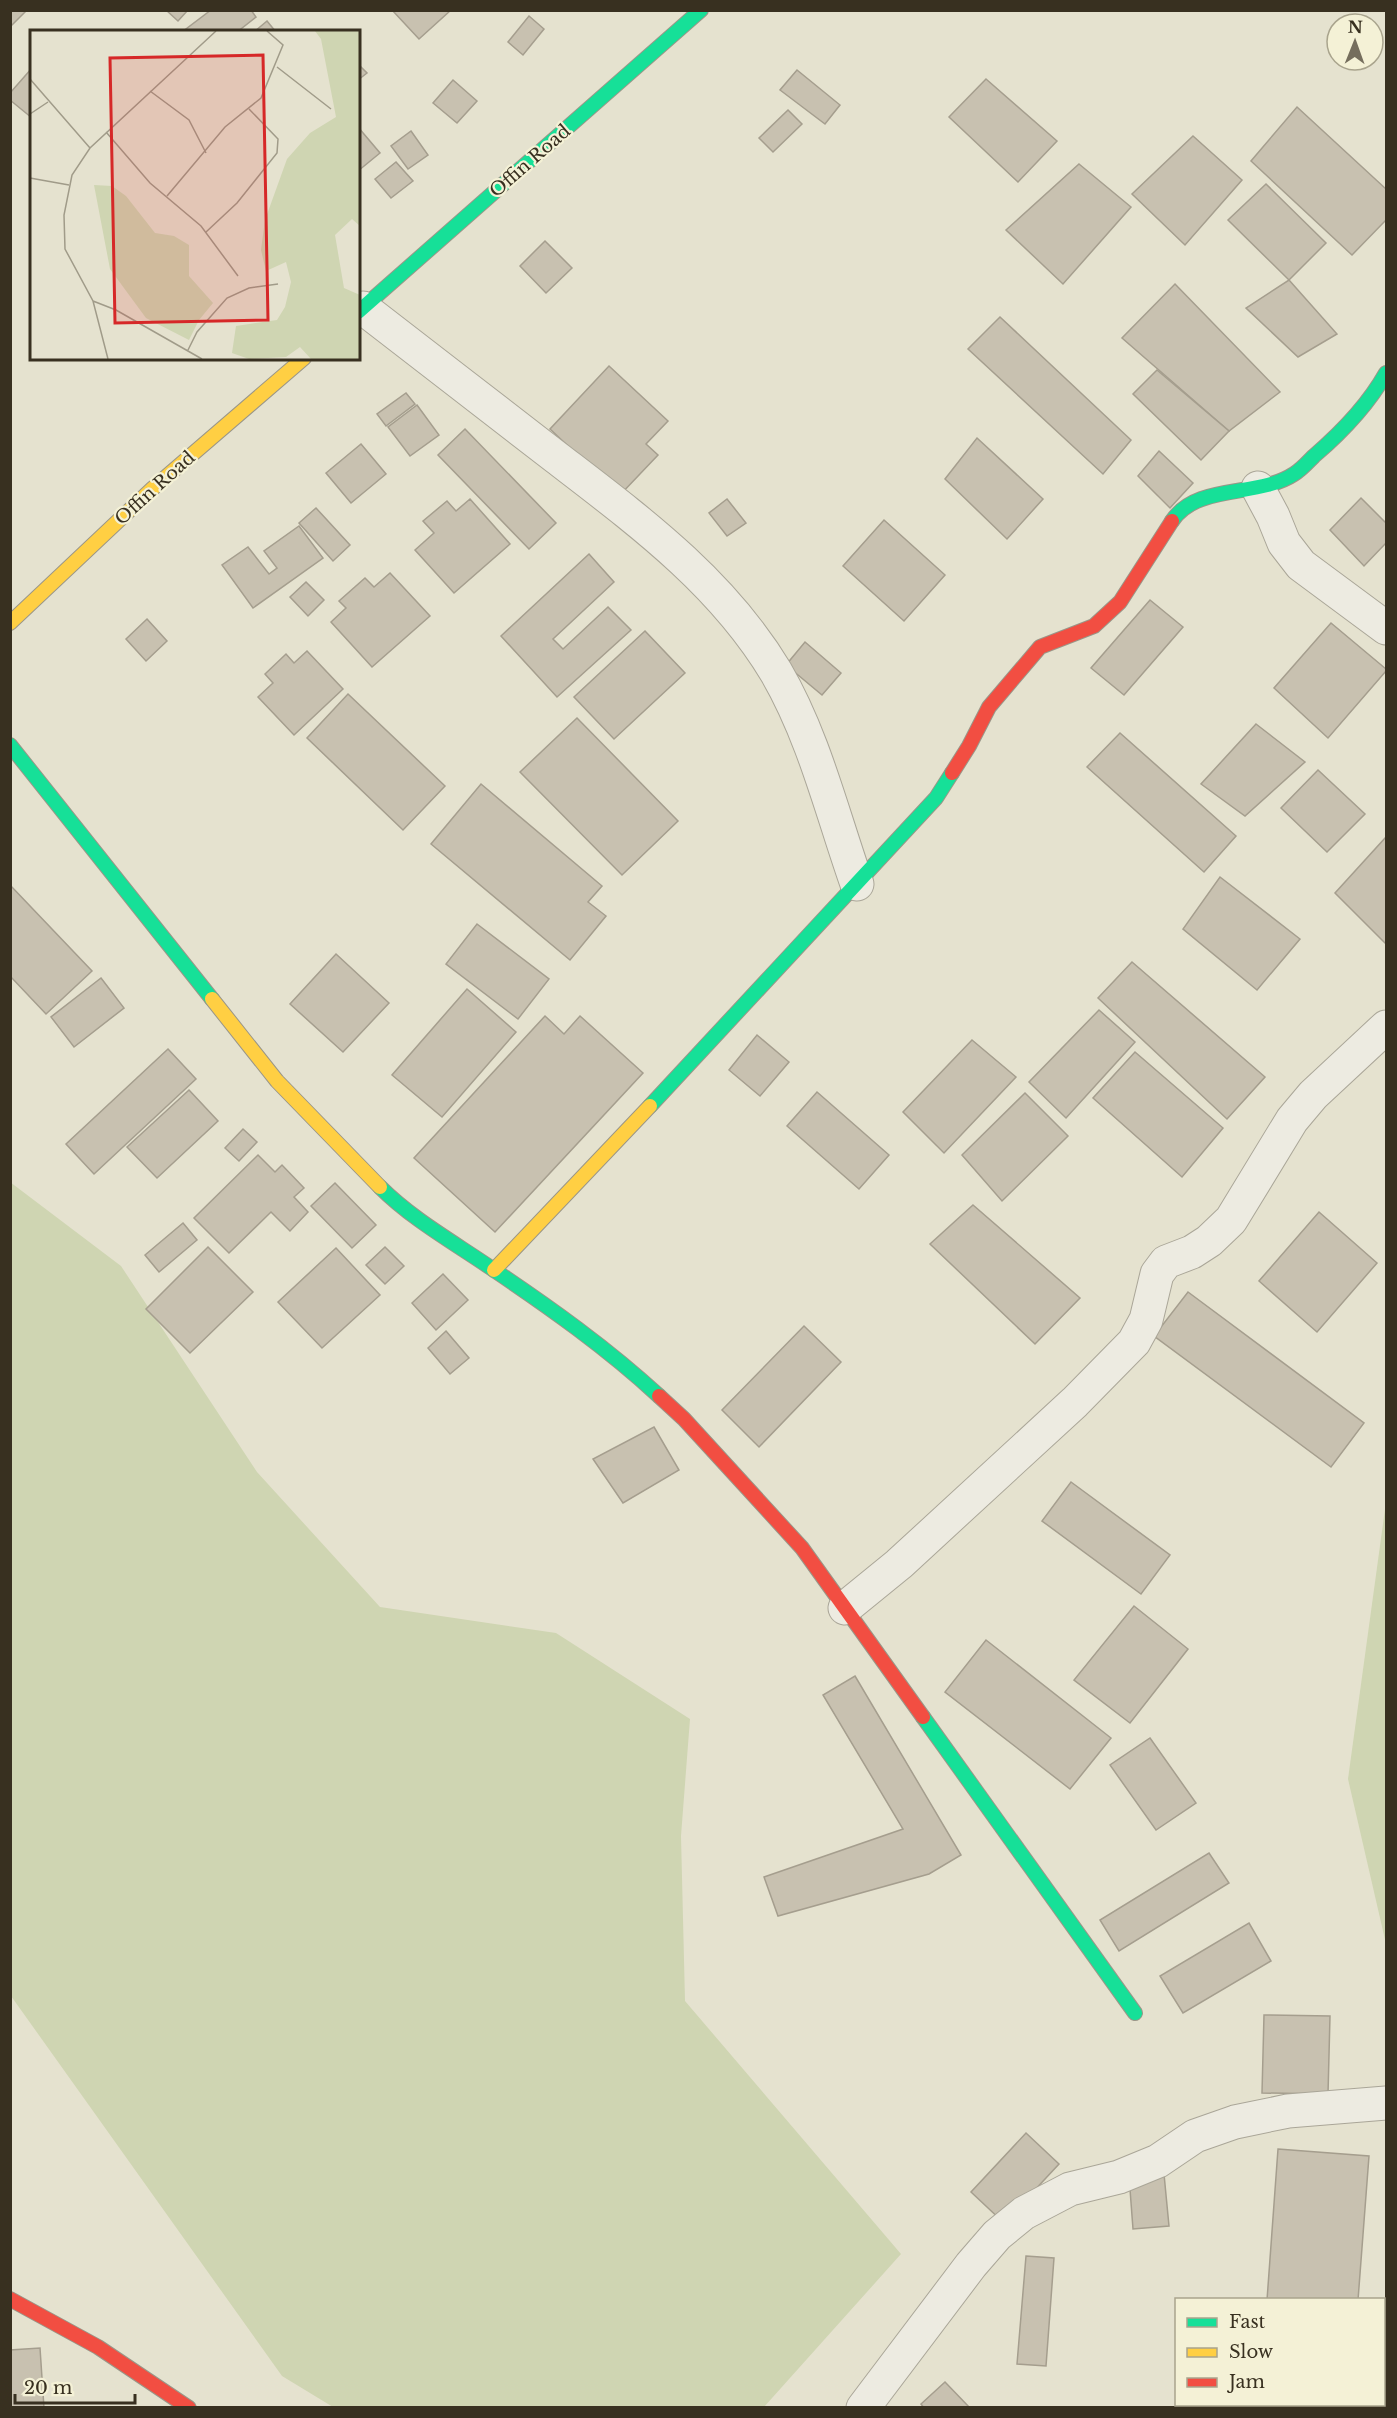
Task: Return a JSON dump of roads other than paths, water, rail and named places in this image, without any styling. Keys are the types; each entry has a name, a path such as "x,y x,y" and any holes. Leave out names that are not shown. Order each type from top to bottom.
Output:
{"street":[{"name":"Offin Road","path":"361,310 701,10"},
{"path":"361,310 661,538 708,583 757,643 776,672 801,720 857,884"},
{"name":"Offin Road","path":"10,623 152,489 302,360"},
{"path":"494,1270 781,968 936,798 969,746 989,707 1041,647 1094,626 1120,602 1179,511 1204,498 1258,488 1293,475 1333,440 1372,396 1386,374"},
{"path":"1258,488 1284,543 1301,565 1386,628"},
{"path":"10,745 277,1081 344,1152 399,1206 494,1270 622,1362 684,1419 802,1548 1135,2013"},
{"path":"845,1608 899,1564 1075,1402 1134,1342 1146,1320 1157,1274 1166,1262 1192,1252 1209,1241 1231,1220 1292,1120 1313,1095 1386,1028"},
{"path":"863,2408 971,2265 998,2235 1024,2213 1070,2188 1119,2177 1158,2161 1195,2136 1234,2122 1288,2111 1386,2103"},
{"path":"10,2299 98,2347 189,2408"}]}
